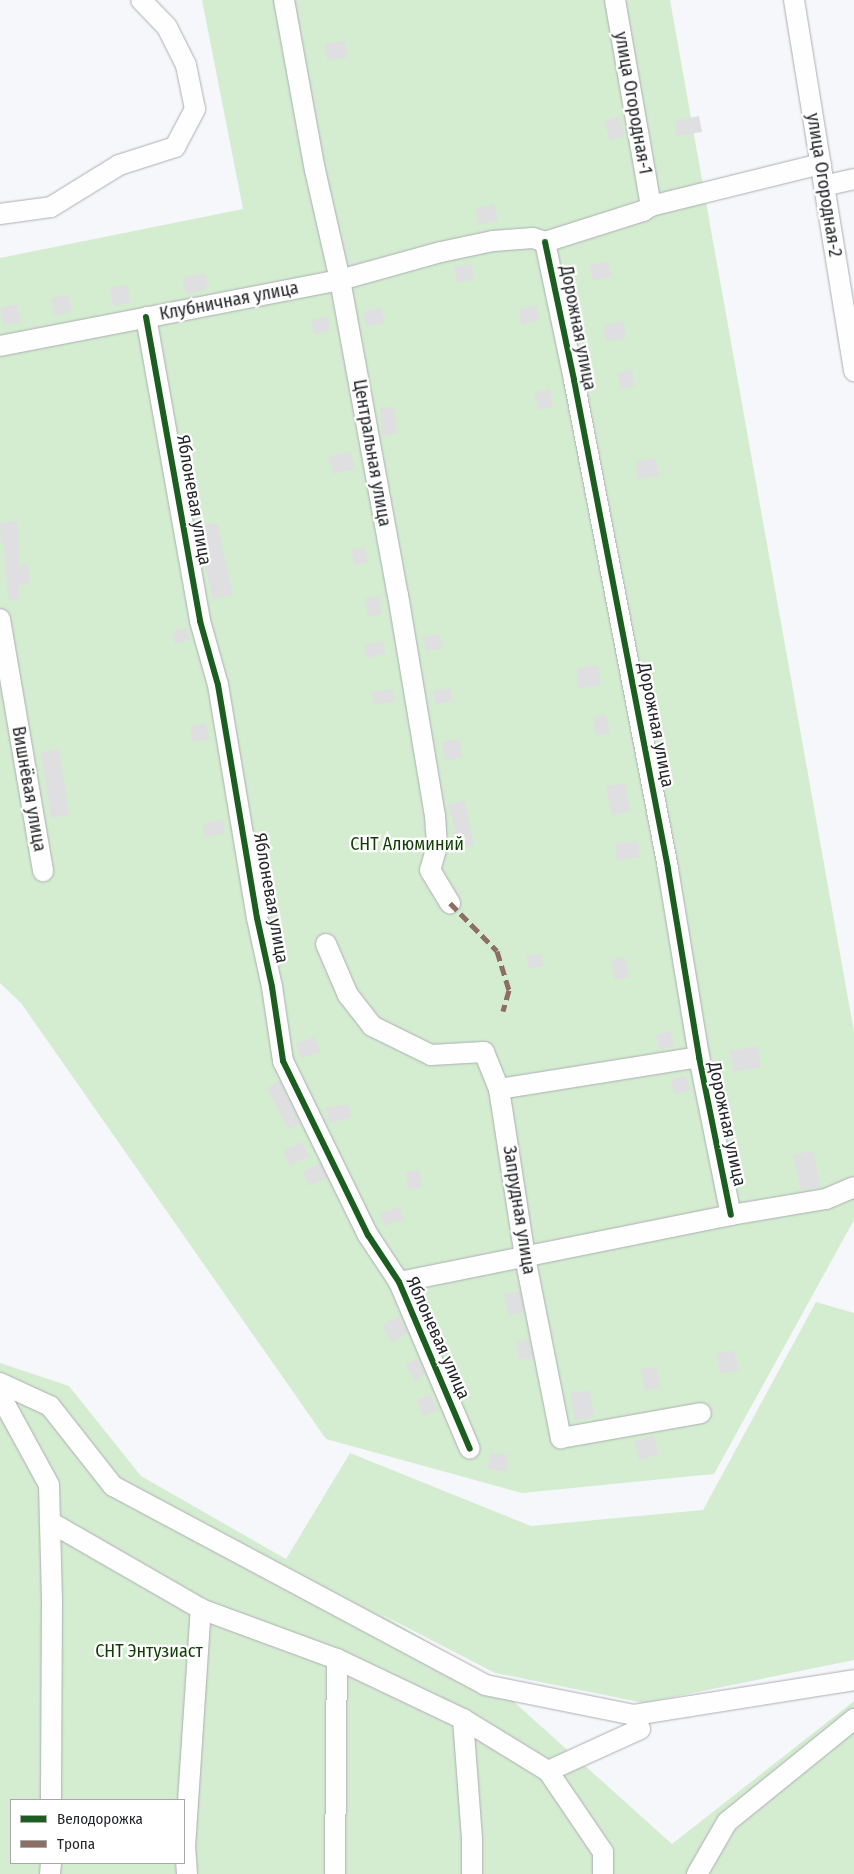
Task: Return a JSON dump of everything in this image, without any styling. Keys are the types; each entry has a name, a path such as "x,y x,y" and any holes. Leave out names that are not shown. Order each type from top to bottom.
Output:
{"street":[{"path":"0,214 51,207 119,165 175,147 195,109 186,65 167,27 141,0"},
{"name":"Центральная улица","path":"284,0 315,170 340,280 398,595 435,816 437,846 430,870 450,903"},
{"name":"улица Огородная-1","path":"615,0 651,206"},
{"name":"улица Огородная-2","path":"794,0 854,371"},
{"path":"545,242 643,211 651,206 821,164"},
{"path":"824,186 854,179"},
{"name":"Клубничная улица","path":"0,346 340,280 441,252 494,241 533,238 545,242"},
{"name":"Дорожная улица","path":"545,242 574,380 668,868 698,1057 731,1215"},
{"name":"Яблоневая улица","path":"146,317 200,621 221,703 257,918 272,987 283,1061 368,1235 399,1282 470,1449"},
{"name":"Вишнёвая улица","path":"0,619 44,870"},
{"name":"Запрудная улица","path":"326,944 348,995 372,1026 431,1055 484,1052 499,1089 526,1257 561,1438 701,1413"},
{"path":"499,1089 698,1057"},
{"path":"399,1282 731,1215 826,1199 854,1187"},
{"path":"0,1382 50,1406 113,1486 485,1685 634,1715 854,1680"},
{"path":"0,1395 49,1485 52,1600 51,1799"},
{"path":"50,1522 201,1609 337,1659 463,1719 548,1770 603,1852 603,1874"},
{"path":"187,1874 185,1847 201,1609"},
{"path":"335,1874 337,1659"},
{"path":"548,1770 640,1729 634,1715"},
{"path":"463,1719 472,1839 472,1874"},
{"path":"697,1874 727,1822 854,1720"}],"green space":[{"name":"СНТ Алюминий","path":"202,0 670,0 854,1032 854,1220 714,1474 522,1493 326,1439 21,1003 0,983 0,258 243,209"},
{"name":"СНТ Энтузиаст","path":"816,1302 854,1313 854,1660 644,1703 495,1673 377,1612 483,1674 672,1844 854,1701 854,1874 0,1874 0,1363 69,1386 141,1476 286,1559 350,1453 531,1526 703,1510"}],"building":[{"path":"345,41 348,57 327,60 325,44"},
{"path":"699,116 702,132 677,136 675,121"},
{"path":"619,117 625,136 610,140 604,121"},
{"path":"494,204 498,220 479,225 475,209"},
{"path":"608,261 612,276 593,281 589,266"},
{"path":"471,264 474,280 457,282 454,267"},
{"path":"205,273 208,289 186,294 182,278"},
{"path":"127,285 131,302 113,306 110,288"},
{"path":"68,295 72,312 54,315 51,298"},
{"path":"17,304 21,322 3,325 0,308"},
{"path":"536,305 540,320 522,324 518,310"},
{"path":"381,308 385,322 366,327 363,312"},
{"path":"327,316 330,331 314,334 311,320"},
{"path":"623,321 626,338 606,342 603,325"},
{"path":"632,369 635,386 621,389 617,373"},
{"path":"550,389 553,407 538,410 534,392"},
{"path":"394,407 397,433 382,436 380,408"},
{"path":"351,452 355,469 333,474 329,457"},
{"path":"655,458 659,476 638,479 635,462"},
{"path":"18,521 19,565 28,564 30,584 19,585 19,600 8,600 4,543 1,543 0,523"},
{"path":"217,523 233,595 213,600 196,526"},
{"path":"364,547 368,562 355,565 351,550"},
{"path":"379,596 382,614 368,616 365,598"},
{"path":"187,628 190,640 175,644 172,632"},
{"path":"440,634 443,648 426,651 423,637"},
{"path":"383,641 385,654 367,658 364,645"},
{"path":"598,665 601,685 577,689 578,668"},
{"path":"450,688 452,701 435,704 433,691"},
{"path":"393,689 395,701 374,705 372,692"},
{"path":"606,715 610,733 596,735 593,717"},
{"path":"206,723 209,739 193,742 190,726"},
{"path":"459,739 462,757 445,761 442,742"},
{"path":"59,749 69,815 51,818 41,752"},
{"path":"625,783 630,811 612,815 606,787"},
{"path":"464,800 474,845 456,849 453,833 456,832 448,805"},
{"path":"223,820 225,833 205,837 203,824"},
{"path":"637,841 640,857 617,860 615,844"},
{"path":"541,954 544,966 529,969 526,956"},
{"path":"625,957 629,977 615,980 611,960"},
{"path":"670,1031 674,1046 660,1050 656,1035"},
{"path":"315,1037 321,1052 301,1058 296,1043"},
{"path":"757,1046 761,1067 734,1072 730,1051"},
{"path":"686,1076 690,1090 674,1094 671,1079"},
{"path":"280,1081 300,1123 289,1130 267,1088"},
{"path":"349,1104 351,1118 329,1123 326,1108"},
{"path":"302,1142 309,1156 290,1165 283,1151"},
{"path":"813,1151 821,1187 801,1191 793,1155"},
{"path":"320,1163 327,1178 309,1186 303,1172"},
{"path":"419,1170 422,1187 408,1189 406,1172"},
{"path":"400,1207 404,1219 384,1226 380,1213"},
{"path":"520,1291 524,1312 509,1315 504,1294"},
{"path":"398,1316 408,1332 392,1342 382,1326"},
{"path":"529,1339 533,1357 519,1360 516,1342"},
{"path":"734,1350 739,1370 721,1374 716,1354"},
{"path":"418,1358 425,1374 415,1380 406,1365"},
{"path":"657,1367 660,1388 644,1390 641,1369"},
{"path":"589,1390 594,1417 575,1420 570,1393"},
{"path":"431,1395 437,1410 423,1416 417,1400"},
{"path":"654,1436 659,1454 639,1460 634,1441"},
{"path":"490,1453 508,1455 506,1471 488,1469"}],"marked path":[{"path":"450,903 497,951 509,990 503,1011"}],"cycle path":[{"path":"545,242 574,380 668,869 699,1057 731,1215"},
{"path":"146,317 200,621 218,685 257,918 272,987 283,1061 368,1235 399,1282 470,1449"}]}
